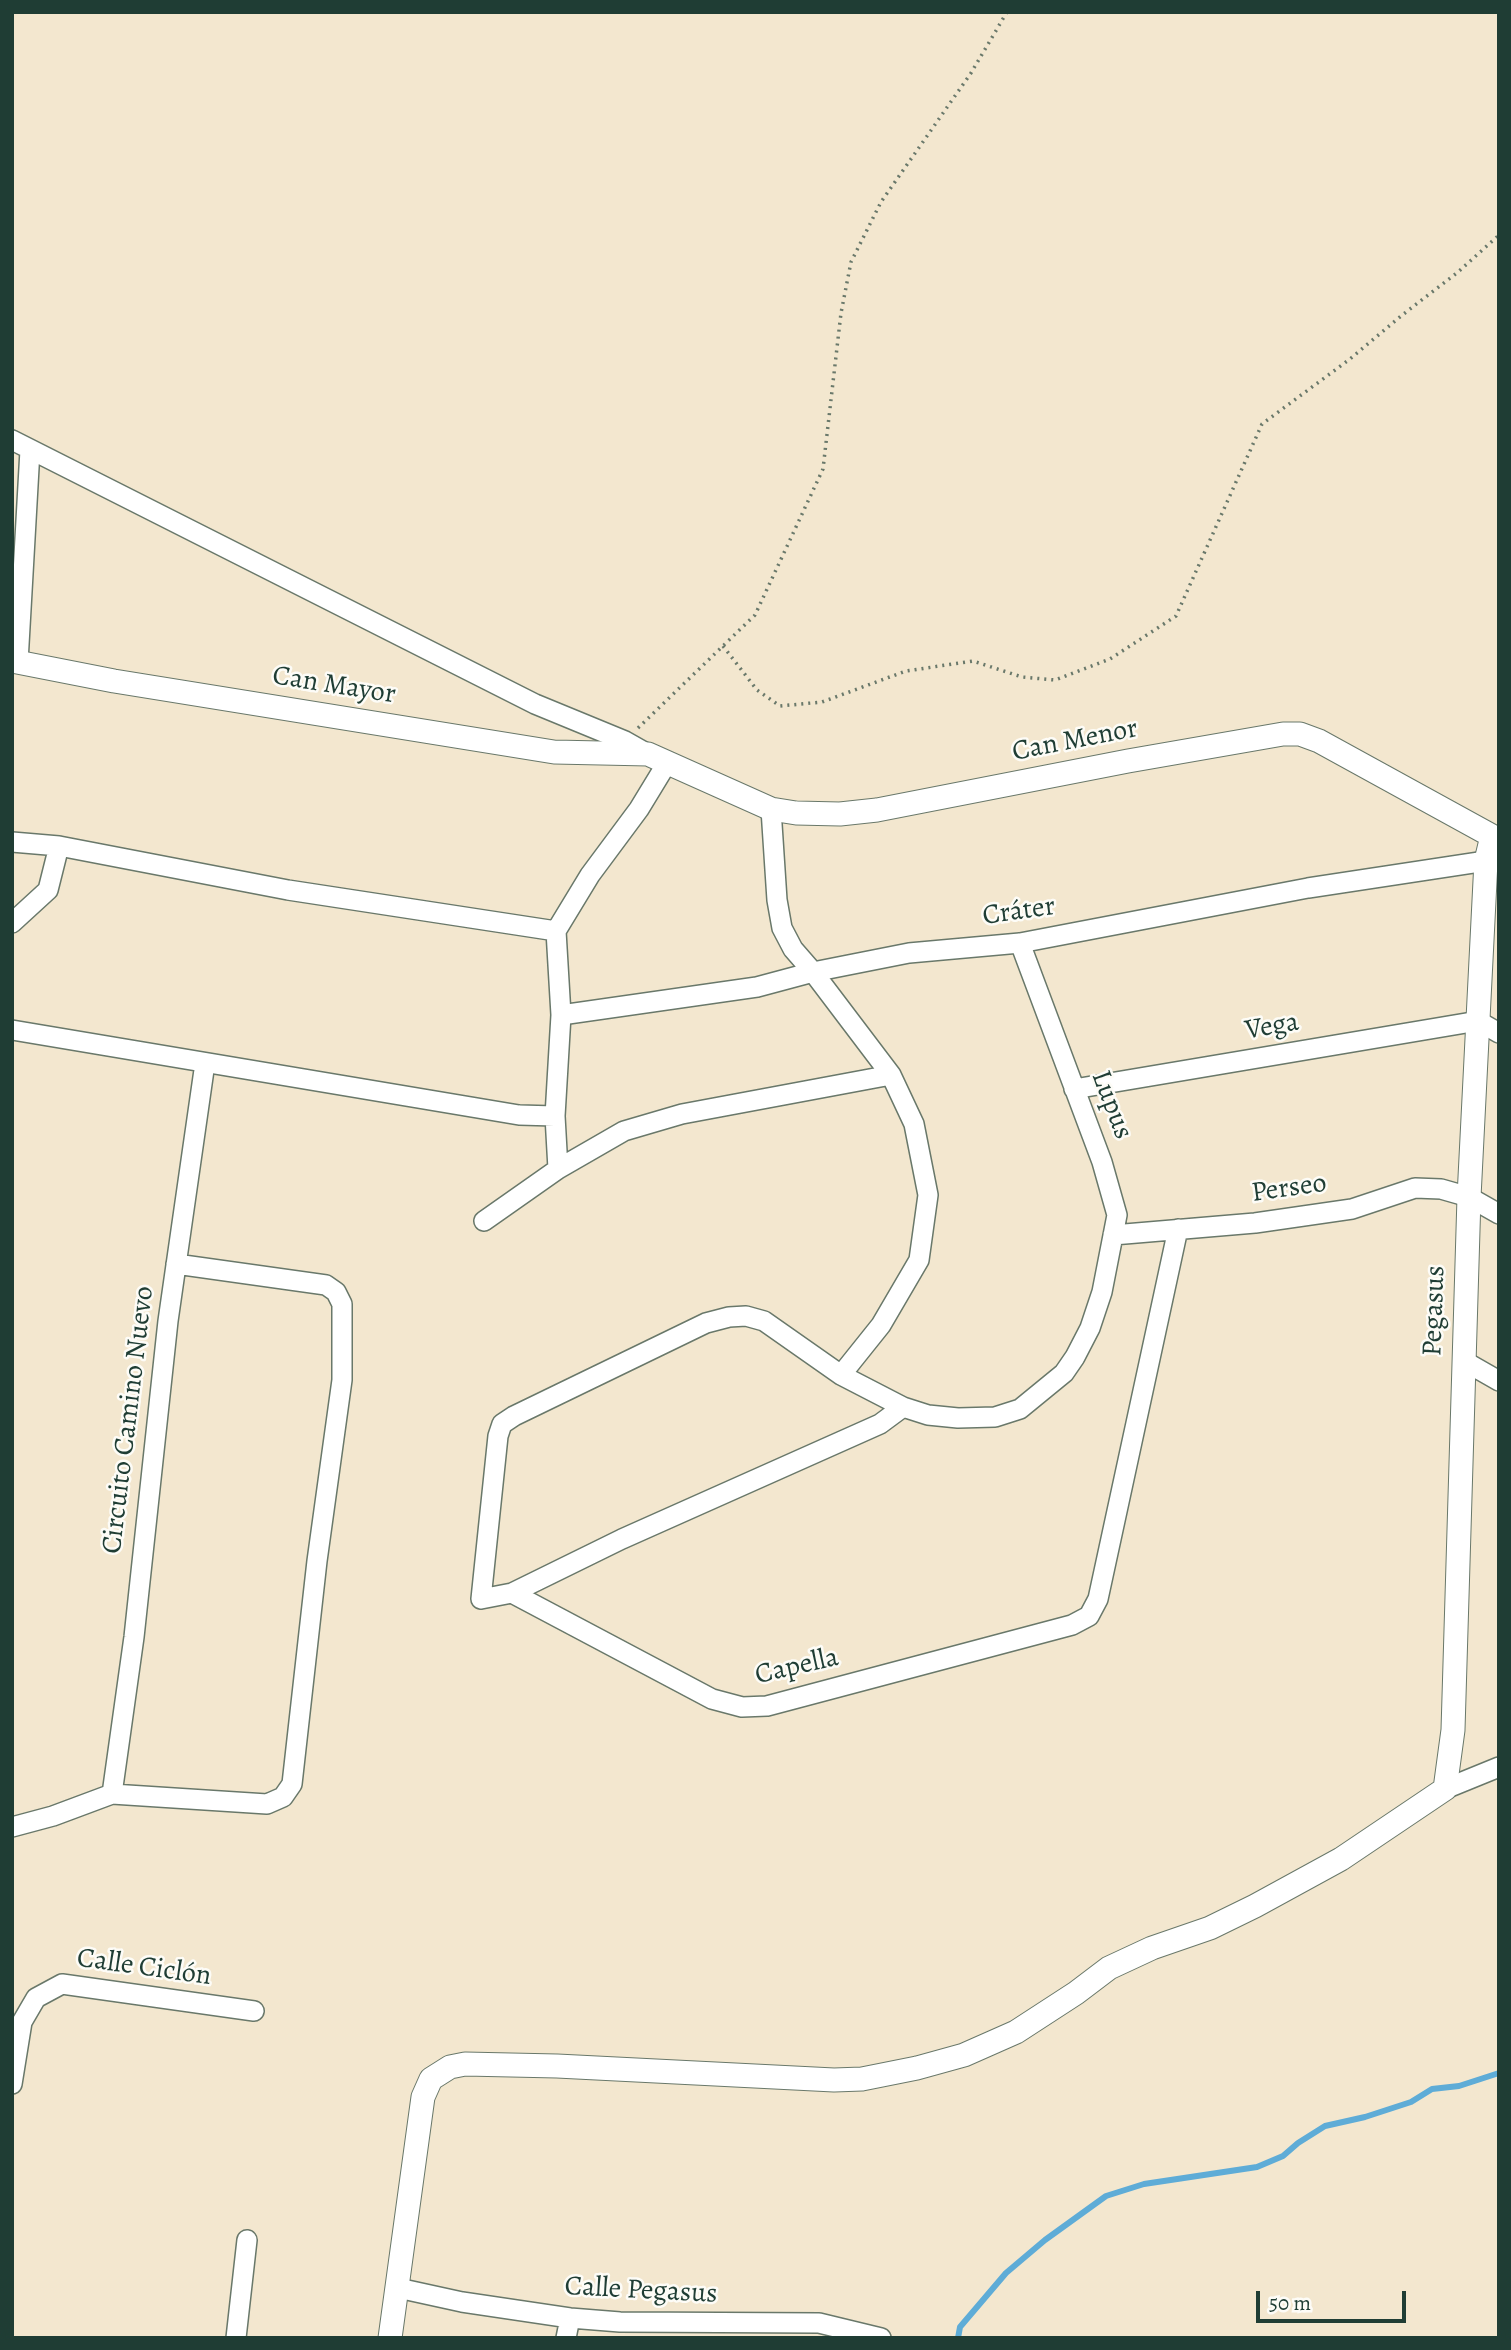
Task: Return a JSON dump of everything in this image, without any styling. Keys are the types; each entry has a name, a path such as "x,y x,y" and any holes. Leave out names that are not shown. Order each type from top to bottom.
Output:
{"street":[{"path":"12,440 535,704 625,741 657,759 639,809 590,875 556,931 561,1015 555,1116 558,1169"},
{"path":"15,662 30,450"},
{"name":"Can Mayor","path":"15,662 114,681 554,752 657,759"},
{"name":"Can Menor","path":"657,759 771,809 796,813 840,814 877,810 1283,734 1300,734 1319,741 1495,838"},
{"path":"771,809 777,900 782,928 793,949 891,1075 914,1124 928,1195 919,1260 881,1325 841,1375"},
{"name":"Pegasus","path":"1445,1789 1453,1730 1469,1197 1486,861 1495,838"},
{"path":"12,842 59,846 288,890 556,931"},
{"path":"12,923 48,890 59,846"},
{"name":"Cráter","path":"561,1015 757,987 813,972 909,953 1020,943 1308,888 1486,861"},
{"name":"Lupus","path":"512,1593 481,1599 498,1436 502,1424 706,1323 746,1316 764,1321 841,1375 903,1407 928,1415 958,1418 995,1417 1020,1409 1064,1373 1090,1328 1101,1292 1117,1215 1102,1162 1020,943"},
{"path":"1478,1021 1499,1033"},
{"name":"Vega","path":"1074,1089 1478,1021"},
{"path":"12,1030 519,1115 555,1116"},
{"path":"176,1264 205,1063"},
{"path":"484,1221 558,1169 624,1131 682,1114 891,1075"},
{"name":"Perseo","path":"1113,1235 1255,1223 1352,1209 1416,1188 1441,1189 1469,1197 1499,1214"},
{"name":"Capella","path":"512,1593 712,1699 742,1707 767,1706 1072,1625 1089,1616 1098,1599 1178,1229"},
{"name":"Circuito Camino Nuevo","path":"176,1264 326,1285 336,1292 342,1304 342,1380 317,1561 292,1784 284,1797 267,1804 112,1794 134,1636 176,1264"},
{"path":"1464,1361 1499,1381"},
{"path":"512,1593 622,1539 880,1423 903,1407"},
{"path":"390,2338 423,2097 431,2079 450,2067 465,2064 557,2066 834,2080 862,2079 964,2055 1016,2032 1109,1968 1152,1948 1210,1928 1255,1906 1342,1859 1445,1789 1499,1767"},
{"path":"12,1827 53,1816 112,1794"},
{"name":"Calle Ciclón","path":"12,2084 22,2022 36,1998 62,1984 254,2011"},
{"path":"236,2338 247,2240"},
{"name":"Calle Pegasus","path":"398,2288 568,2328 620,2322 819,2323 881,2338"}],"path":[{"path":"625,741 755,615 822,468 841,313 851,262 881,202 971,73 1007,12"},
{"path":"723,646 757,690 780,706 822,702 906,671 973,661 1022,677 1055,680 1111,659 1176,616 1262,424 1350,359 1458,272 1499,235"}],"waterway":[{"path":"958,2338 960,2327 1006,2273 1045,2240 1106,2196 1144,2184 1257,2167 1283,2156 1325,2126 1411,2102 1432,2089 1459,2086 1499,2073"}]}
